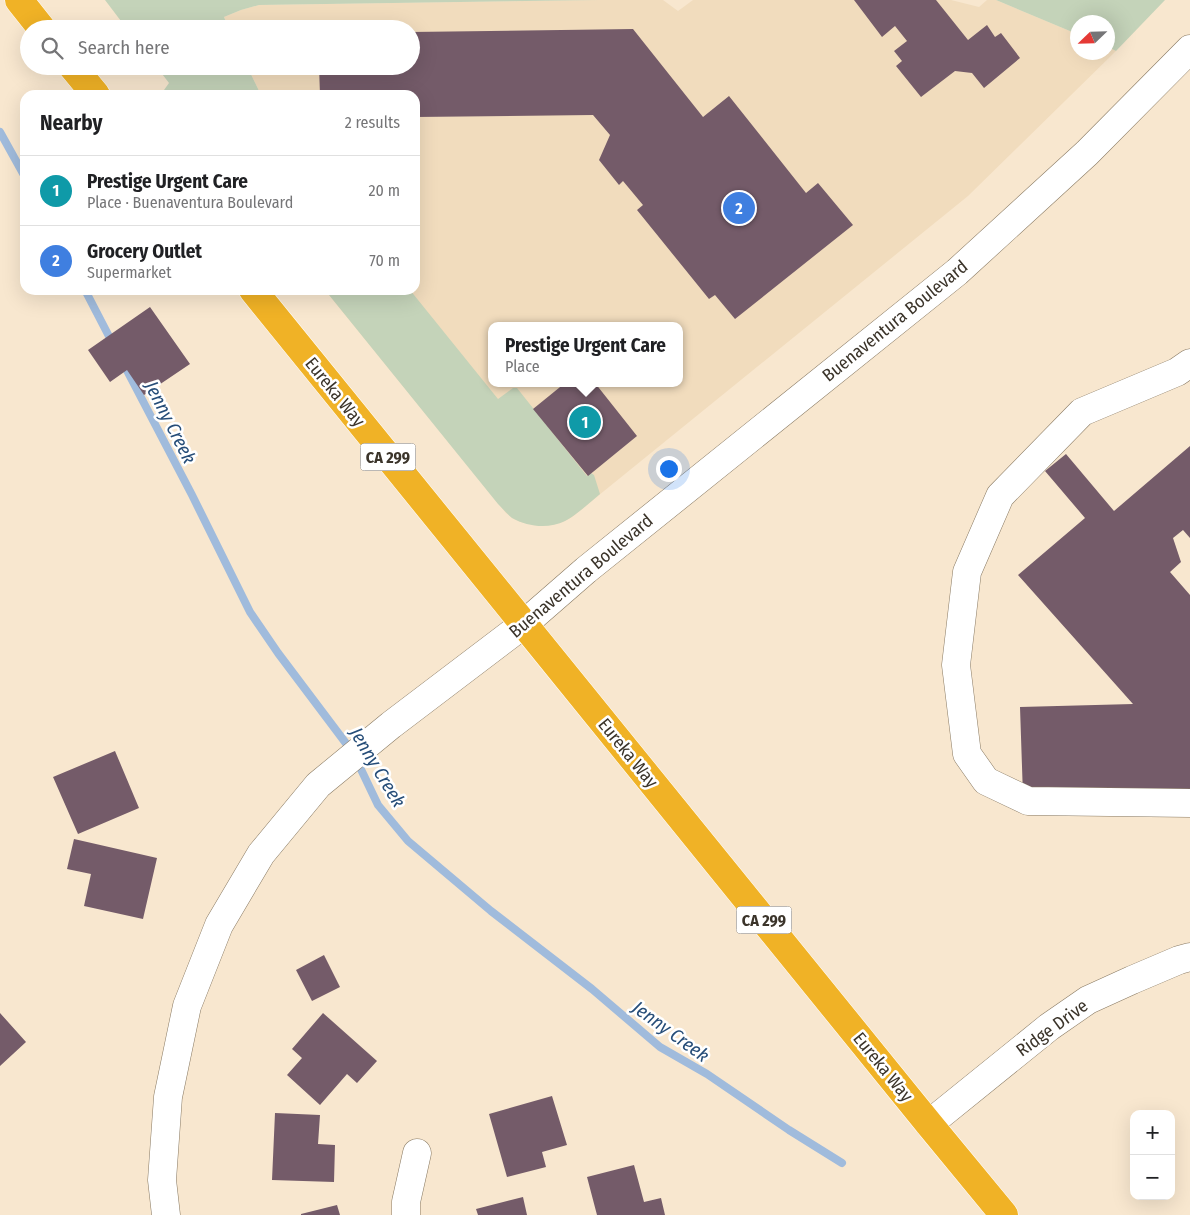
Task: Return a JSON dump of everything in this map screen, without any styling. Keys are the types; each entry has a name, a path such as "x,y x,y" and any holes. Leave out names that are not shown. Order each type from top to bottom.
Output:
{"highway":[{"path":"19,0 35,20"},
{"path":"79,75 92,90"},
{"name":"Eureka Way","path":"257,295 1004,1215"}],"street":[{"name":"Buenaventura Boulevard","path":"166,1215 162,1180 168,1097 187,1006 219,925 261,854 318,785 391,725 524,624 586,570 957,272 1087,153 1190,49"},
{"path":"1190,363 1178,372 1082,412 1000,496 967,572 956,665 966,754 986,781 1028,801 1190,803"},
{"name":"Ridge Drive","path":"929,1124 1049,1026 1088,1000 1140,976 1190,957"},
{"path":"406,1215 406,1202 417,1153"}],"shaded area":[{"path":"663,0 678,11 693,0 951,0 979,7 987,0 996,0 1070,31 1070,60 1107,60 968,196 572,517 563,522 540,526 521,522 506,513 329,295 420,295 420,90 259,90 251,75 420,75 420,20 225,20 224,17 259,5"}],"green space":[{"path":"105,0 598,0 259,5 224,17 225,20 120,20"},
{"path":"996,0 1165,0 1116,51 1115,15 1070,15 1070,31"},
{"path":"163,75 251,75 259,90 164,90 169,83"},
{"path":"329,295 414,295 498,399 513,388 517,388 587,476 591,473 594,475 600,494 565,521 545,526 518,521 512,518 498,504"}],"building":[{"path":"854,0 936,0 968,40 987,25 995,37 1001,33 1020,58 984,88 972,73 955,71 921,97 896,66 902,61 894,51 907,41 895,26 882,37"},
{"path":"633,29 703,117 729,96 806,193 818,183 853,225 735,319 715,295 709,299 637,210 643,205 623,181 619,185 599,160 610,135 593,115 420,117 420,90 320,90 319,75 420,75 420,32"},
{"path":"150,307 190,364 144,395 127,370 110,382 88,350"},
{"path":"560,387 598,387 637,436 588,476 533,409"},
{"path":"1190,446 1190,538 1183,530 1173,538 1181,562 1170,572 1190,595 1190,791 1023,796 1020,707 1133,704 1018,575 1085,518 1045,471 1066,454 1114,511"},
{"path":"115,751 139,808 78,834 53,777"},
{"path":"74,839 157,858 143,919 84,906 91,874 67,869"},
{"path":"324,955 340,987 312,1001 296,970"},
{"path":"0,1013 26,1042 0,1066"},
{"path":"323,1013 377,1061 357,1083 347,1074 320,1105 287,1075 302,1058 292,1049"},
{"path":"552,1096 567,1145 542,1152 546,1167 507,1177 489,1114"},
{"path":"275,1113 320,1115 318,1144 335,1145 334,1182 272,1180"},
{"path":"634,1165 644,1202 661,1198 665,1215 597,1215 587,1177"},
{"path":"523,1197 527,1215 478,1215 476,1209"},
{"path":"337,1205 340,1215 301,1215 301,1214"}],"waterway":[{"name":"Jenny Creek","path":"0,132 20,168"},
{"name":"Jenny Creek","path":"88,295 113,344"},
{"name":"Jenny Creek","path":"122,361 250,612 278,653 351,750"},
{"name":"Jenny Creek","path":"357,761 378,805 408,841 491,911 592,989 660,1047 707,1074 789,1130 842,1163"}],"place":[{"name":"Grocery Outlet","path":"739,208"},
{"name":"Prestige Urgent Care","path":"585,422"}]}
